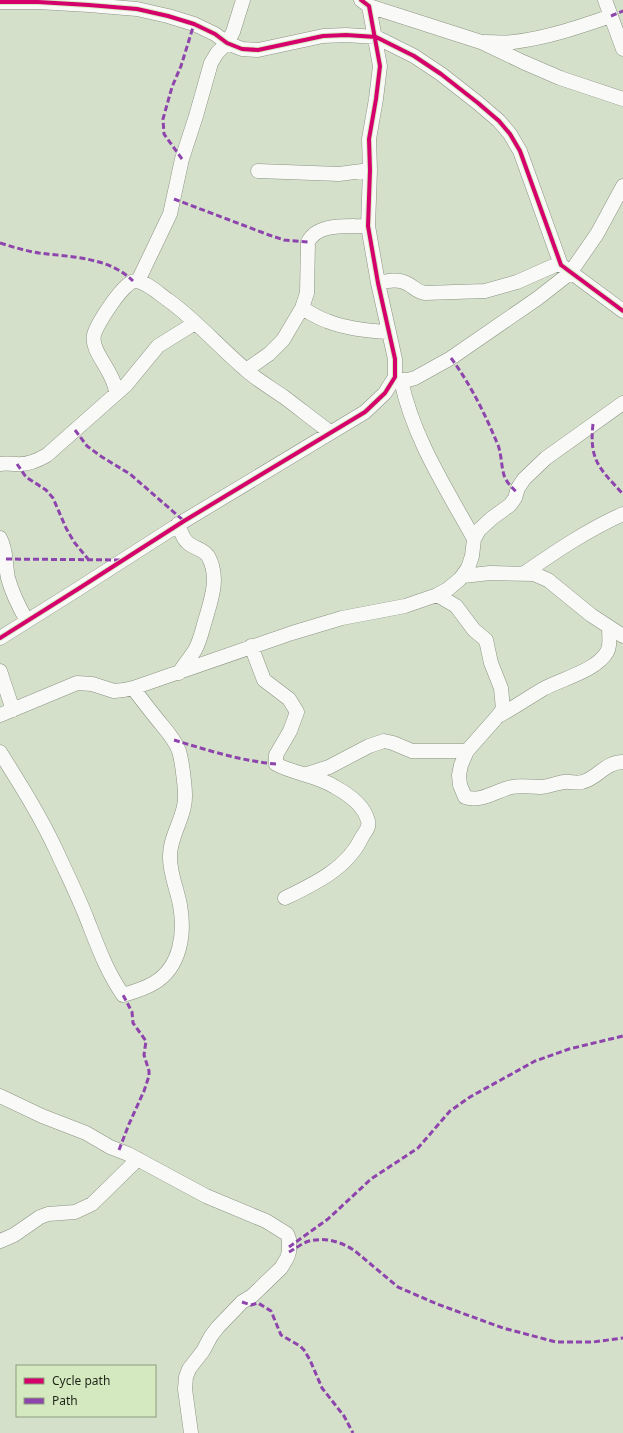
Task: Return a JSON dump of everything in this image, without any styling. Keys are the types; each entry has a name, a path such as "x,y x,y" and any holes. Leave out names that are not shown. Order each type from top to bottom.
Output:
{"street":[{"path":"138,281 170,214 182,159 211,63 217,53 226,44 237,22 243,0"},
{"path":"605,0 623,49"},
{"path":"0,2 82,4 137,9 194,24 215,34 226,44 242,49 258,50 323,36 346,35 376,37 414,56 441,74 499,121 510,134 520,151 562,268 623,311"},
{"path":"365,3 376,37 380,66 369,139 370,170 368,226 378,283 398,378 420,439 474,539"},
{"path":"365,3 481,42 560,78 623,99"},
{"path":"481,42 512,42 535,38 571,30 611,16"},
{"path":"258,171 339,174 370,170"},
{"path":"398,378 408,380 415,378 451,358 538,298 570,273 597,234 623,186"},
{"path":"246,370 269,354 283,340 302,308 307,293 308,242 312,235 319,230 329,228 368,226"},
{"path":"378,283 390,280 401,281 408,283 420,292 425,293 485,291 517,282 560,263"},
{"path":"116,393 114,380 96,350 94,334 105,313 122,290 129,282 133,280 145,284 173,304 246,370 330,432"},
{"path":"302,308 326,321 347,328 389,332"},
{"path":"0,464 34,462 46,455 126,385 158,346 195,323"},
{"path":"1,636 78,589 178,524 365,412 398,378"},
{"path":"0,715 78,682 114,690 133,688 179,673 251,646 342,618 405,606 437,595 448,589 463,576 468,568 472,556 474,539 479,530 510,505 524,479 546,458 623,403"},
{"path":"522,574 558,549 623,514"},
{"path":"178,524 184,539 207,555 214,572 213,595 200,637 195,650 179,673"},
{"path":"0,538 5,549 11,585 17,604 27,621"},
{"path":"463,576 490,573 534,574 548,580 591,615 623,636"},
{"path":"437,595 456,606 471,626 486,640 491,662 502,688 503,708 498,717 467,751 461,765 459,776 460,785 465,797 471,799 479,798 510,787 522,785 540,787 563,782 584,782 609,766 615,763 623,762"},
{"path":"498,717 543,689 584,671 601,660 607,652 610,628"},
{"path":"251,646 264,680 290,699 297,712 290,731 276,755 276,764 291,771 307,774 336,787 360,805 368,821 368,828 354,852 340,865 313,885 285,898"},
{"path":"0,670 13,710"},
{"path":"0,752 36,810 57,852 86,917 100,955 117,987 123,995 154,983 164,976 171,967 182,942 182,917 170,858 170,850 182,815 185,803 185,794 180,752 174,740 133,688"},
{"path":"307,774 324,769 370,746 384,741 394,743 412,751 467,751"},
{"path":"0,1096 42,1116 86,1133 110,1147 138,1159 206,1196 266,1221 287,1234 289,1239 289,1252 281,1268 252,1296 242,1302 218,1327 203,1351 189,1369 184,1389 190,1433"},
{"path":"0,1241 14,1235 44,1215 75,1212 92,1204 138,1159"}],"marked path":[{"path":"611,16 623,11"},
{"path":"182,159 164,134 163,119 172,87 181,66 194,24"},
{"path":"174,199 284,240 308,242"},
{"path":"0,243 34,252 76,257 101,263 113,267 133,281"},
{"path":"451,358 483,411 498,445 505,478 517,493"},
{"path":"593,424 592,436 594,455 602,470 623,494"},
{"path":"75,430 87,446 130,474 184,521"},
{"path":"17,464 26,477 46,490 53,498 74,542 88,559"},
{"path":"6,559 122,560"},
{"path":"174,740 237,758 276,764"},
{"path":"119,1150 149,1076 144,1055 146,1041 133,1023 132,1012 123,995"},
{"path":"289,1247 328,1219 371,1179 418,1148 450,1111 470,1097 535,1061 569,1049 623,1036"},
{"path":"289,1252 309,1241 334,1241 355,1251 398,1287 437,1304 503,1328 556,1342 593,1342 623,1338"},
{"path":"242,1302 251,1305 258,1303 271,1311 281,1335 304,1350 322,1388 344,1416 353,1433"}],"cycle path":[{"path":"0,638 184,521 365,412 385,393 395,377 395,359 378,283 368,226 370,170 369,139 380,66 369,6 361,0"},
{"path":"0,2 38,2 137,9 194,24 215,34 227,43 242,49 258,50 323,36 346,35 376,37 414,56 441,74 499,121 510,134 520,151 561,265 623,311"}]}
